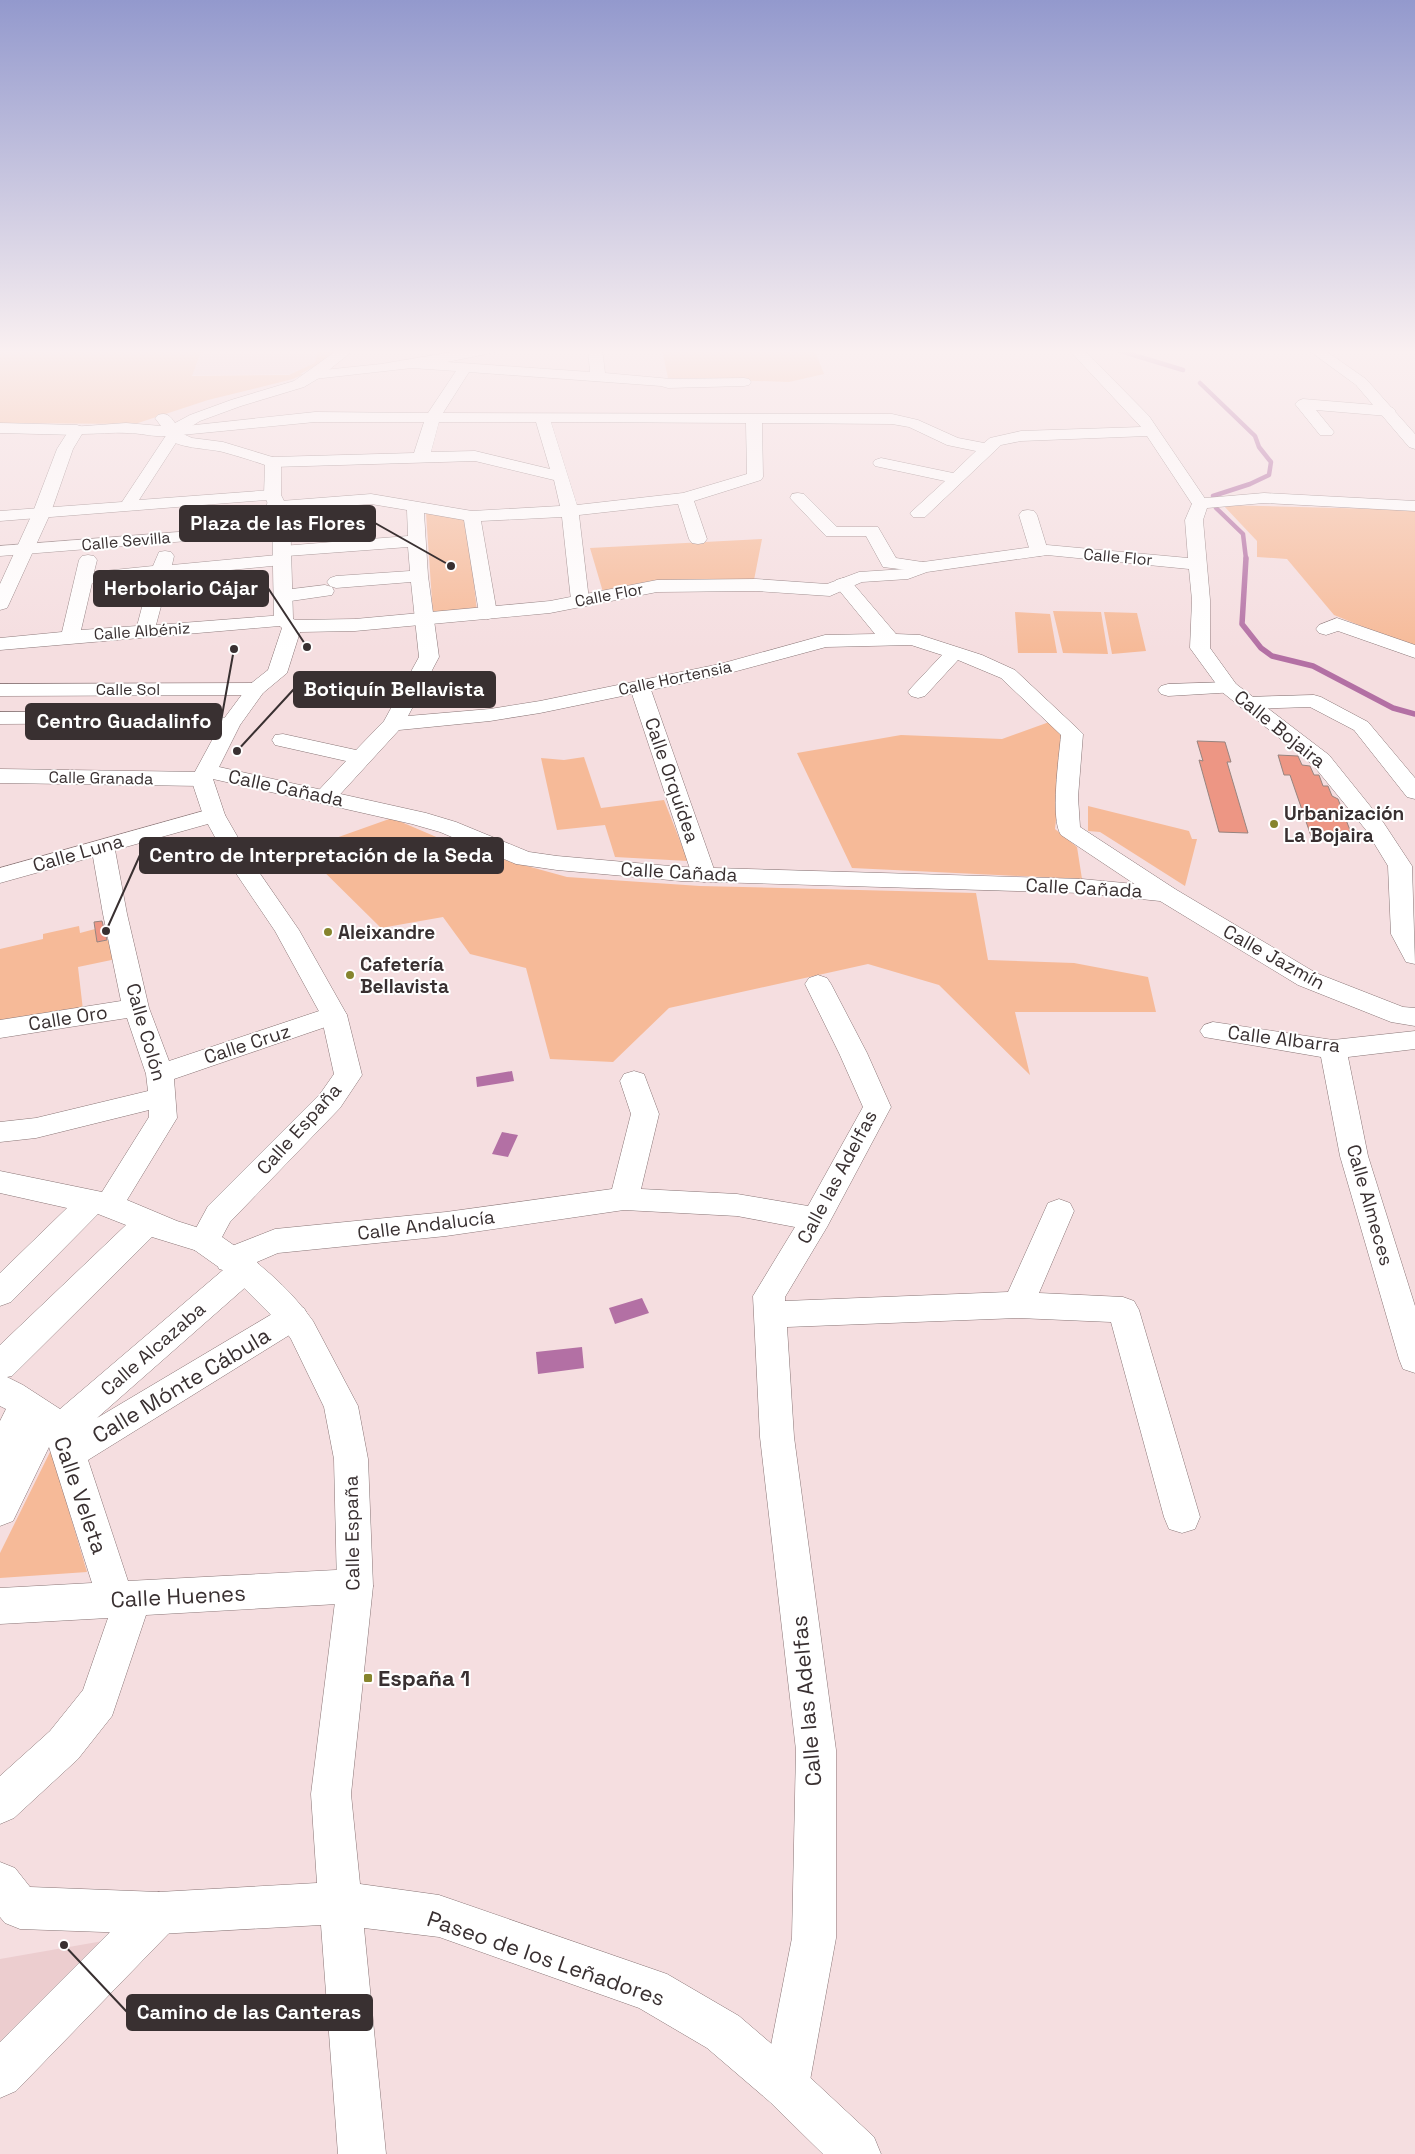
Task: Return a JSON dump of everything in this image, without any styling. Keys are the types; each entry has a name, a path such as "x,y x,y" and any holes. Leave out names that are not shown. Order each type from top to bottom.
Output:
{"street":[{"path":"0,602 42,512 65,450"},
{"path":"127,506 158,450"},
{"path":"231,450 273,462 475,456 561,477"},
{"path":"421,458 423,450"},
{"path":"552,450 570,510 580,600"},
{"path":"0,516 181,502 273,500 371,499 472,516 570,510 685,498 755,477 755,450"},
{"path":"919,513 957,480 987,450"},
{"path":"1164,450 1200,503 1264,498 1415,506"},
{"path":"204,775 230,724 256,689 278,672 287,614 282,556 281,513 273,500 273,462"},
{"path":"881,463 957,480"},
{"path":"685,498 698,539"},
{"name":"Calle Flor","path":"798,498 832,532 872,531 889,563 923,568"},
{"path":"145,631 181,502"},
{"name":"Calle Bojaira","path":"1200,503 1194,520 1201,600 1200,648 1229,688 1321,760 1375,827 1400,866 1409,899 1403,934 1415,956"},
{"path":"326,796 393,724 429,657 419,576 415,506"},
{"path":"1028,515 1039,551"},
{"path":"472,516 488,613"},
{"name":"Calle Sevilla","path":"0,551 281,529"},
{"path":"84,578 161,571 416,541"},
{"path":"70,637 91,544"},
{"name":"Calle Flor","path":"287,614 355,625 550,607 656,586 756,585 830,590 859,577 908,574 923,568 1046,550 1197,564"},
{"path":"287,614 331,587 419,576"},
{"path":"842,584 890,639"},
{"name":"Calle Albéniz","path":"0,644 145,631 287,614"},
{"path":"1326,629 1337,624 1415,652"},
{"name":"Calle Hortensia","path":"393,724 490,715 540,707 722,669 825,642 913,639 975,659 1008,674 1072,734 1067,797 1069,830 1166,894"},
{"path":"918,692 955,652"},
{"name":"Calle Orquídea","path":"640,686 704,874"},
{"name":"Calle Bojaira","path":"1168,690 1229,688"},
{"name":"Calle Sol","path":"0,690 256,689"},
{"path":"1247,703 1314,701 1361,726 1415,792"},
{"path":"0,718 141,717 230,724"},
{"path":"283,740 361,758"},
{"name":"Calle Cañada","path":"204,775 326,796 418,818 448,827 524,860 704,874 1082,886 1166,894"},
{"name":"Calle Granada","path":"0,776 204,775"},
{"name":"Calle España","path":"204,775 214,814 241,863 289,934 334,1015 348,1075 330,1101 220,1214 204,1241 238,1264 293,1317 302,1330 341,1406 351,1459 355,1586 332,1794 362,2154"},
{"name":"Calle Luna","path":"0,876 214,814"},
{"name":"Calle Colón","path":"0,1293 101,1204 163,1118 162,1085 136,1008 115,914 103,846"},
{"name":"Calle Jazmín","path":"1166,894 1308,979 1400,1016 1415,1016"},
{"name":"Calle las Adelfas","path":"786,2086 814,1938 816,1750 777,1437 769,1296 816,1219 877,1107 853,1053 818,984"},
{"name":"Calle Oro","path":"0,1029 136,1008"},
{"name":"Calle Cruz","path":"0,1132 36,1128 162,1085 334,1015"},
{"name":"Calle Albarra","path":"1213,1031 1332,1049 1415,1040"},
{"name":"Calle Almeces","path":"1332,1049 1354,1156 1415,1359"},
{"path":"624,1200 645,1114 634,1081"},
{"path":"0,1182 101,1204 169,1231 204,1241"},
{"name":"Calle Andalucía","path":"238,1264 275,1242 446,1224 624,1200 737,1204 816,1219"},
{"path":"1018,1305 1059,1211"},
{"path":"0,1366 148,1222"},
{"name":"Calle Alcazaba","path":"0,1457 40,1419 238,1264"},
{"path":"771,1315 1018,1305 1122,1310 1182,1518"},
{"name":"Calle Mónte Cábula","path":"40,1419 293,1317"},
{"name":"Calle Alcazaba","path":"0,1510 40,1419"},
{"name":"Calle Veleta","path":"40,1419 124,1599"},
{"name":"Calle Huenes","path":"0,1606 355,1586"},
{"path":"0,1804 64,1745 98,1702 124,1599"},
{"name":"Paseo de los Leñadores","path":"7,1900 159,1913 340,1903 439,1916 651,1990 724,2032 786,2086 857,2154"},
{"path":"0,2075 159,1913"}],"shaded area":[{"path":"1223,505 1415,510 1415,648 1334,615 1287,559 1257,557 1257,541"},
{"path":"426,513 467,519 477,612 433,615"},
{"path":"762,539 754,580 603,592 590,548"},
{"path":"1053,611 1101,612 1108,654 1063,653"},
{"path":"1015,612 1050,614 1057,653 1018,653"},
{"path":"1104,612 1137,613 1146,651 1112,654"},
{"path":"1052,721 1065,737 1055,829 1077,847 1082,879 852,868 797,753 901,735 1002,739"},
{"path":"584,757 601,808 664,800 688,861 615,857 605,825 557,830 541,758 564,760"},
{"path":"1088,806 1189,831 1192,839 1197,839 1185,886 1100,832 1088,831"},
{"path":"392,818 462,848 567,877 700,886 976,893 988,960 1074,963 1148,977 1156,1012 1015,1012 1030,1075 939,985 868,964 669,1008 613,1062 550,1059 526,968 470,954 443,917 381,928 302,850"},
{"path":"79,926 80,933 95,929 98,942 117,938 121,958 78,967 83,1010 0,1023 0,949 43,939 43,934"},
{"path":"512,1071 514,1081 477,1087 476,1077"},
{"path":"502,1132 518,1135 508,1157 492,1154"},
{"path":"642,1298 649,1313 615,1324 609,1308"},
{"path":"582,1347 584,1368 538,1374 536,1352"},
{"path":"51,1450 87,1572 0,1578 0,1553"},
{"path":"126,1937 0,2065 0,1959"}],"building":[{"name":"Urbanización La Bojaira","path":"1197,741 1225,742 1231,762 1227,762 1248,833 1219,832 1199,760 1203,761"},
{"path":"1278,755 1298,756 1302,765 1310,766 1314,775 1319,775 1323,786 1328,786 1332,796 1338,799 1353,838 1311,836 1290,775 1284,775"},
{"path":"102,921 107,940 97,942 94,922"}],"waterway":[{"path":"1213,496 1250,484 1269,475 1271,462 1261,450"},
{"path":"1216,508 1243,534 1246,559"},
{"path":"1246,559 1242,624 1261,648 1272,656 1313,666 1393,708 1415,714"}],"place":[{"name":"Plaza de las Flores","path":"451,566"},
{"name":"Herbolario Cájar","path":"307,647"},
{"name":"Centro Guadalinfo","path":"234,649"},
{"name":"Botiquín Bellavista","path":"237,751"},
{"name":"Urbanización La Bojaira","path":"1274,824"},
{"name":"Centro de Interpretación de la Seda","path":"106,931"},
{"name":"Aleixandre","path":"328,932"},
{"name":"Cafetería Bellavista","path":"350,975"},
{"name":"España 1","path":"368,1678"},
{"name":"Camino de las Canteras","path":"64,1945"}]}
